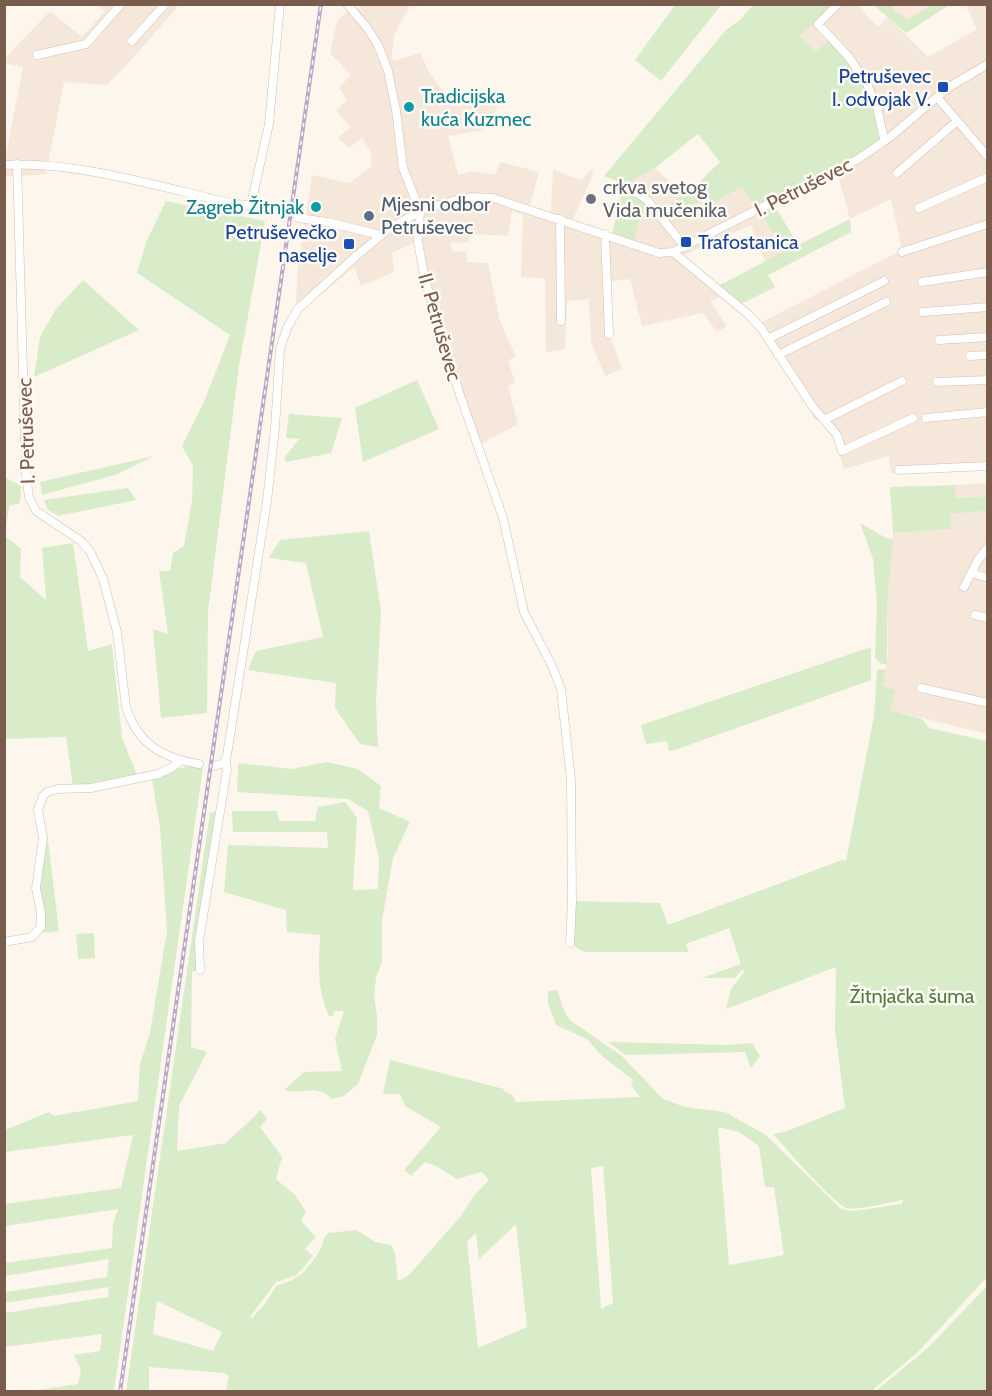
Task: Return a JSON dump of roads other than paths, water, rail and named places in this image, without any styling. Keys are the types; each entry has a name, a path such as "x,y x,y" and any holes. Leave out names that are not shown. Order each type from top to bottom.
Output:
{"street":[{"path":"37,55 86,44 120,4"},
{"path":"132,41 165,4"},
{"path":"4,165 42,164 81,170 235,204 249,205 269,124 280,4"},
{"path":"347,4 368,29 382,55 396,110 403,168 420,211"},
{"path":"838,4 818,24 848,56 866,82 877,107 886,140"},
{"name":"I. Petruševec","path":"673,252 858,159 886,140 937,97 987,64"},
{"path":"937,97 987,158"},
{"path":"897,173 956,122"},
{"name":"I. Petruševec","path":"17,164 26,474 29,497 36,511 81,541 90,551 104,579 113,611 126,707 130,718 148,744 161,753 180,761 199,764"},
{"path":"919,207 987,177"},
{"path":"630,188 647,200 685,247"},
{"path":"200,970 199,941 267,501 275,428 278,366 283,338 298,309 380,235 420,211 456,200 482,196 560,219 658,253 673,252 749,315 768,339 813,407 837,435 842,451 913,418"},
{"name":"II. Petruševec","path":"420,211 418,242 425,280 459,392 503,518 524,612 552,666 561,689 571,780 570,943"},
{"path":"298,218 327,222 380,235"},
{"path":"560,219 561,321"},
{"path":"902,252 987,224"},
{"path":"606,234 609,334"},
{"path":"922,282 987,272"},
{"path":"768,339 884,281"},
{"path":"778,355 886,302"},
{"path":"923,312 987,307"},
{"path":"939,340 987,338"},
{"path":"970,356 987,355"},
{"path":"937,382 987,380"},
{"path":"824,420 902,381"},
{"path":"926,418 987,412"},
{"path":"899,470 987,466"},
{"path":"964,587 987,547"},
{"path":"971,573 987,578"},
{"path":"975,615 987,618"},
{"path":"921,688 987,703"},
{"path":"214,766 221,765 226,760"},
{"path":"4,942 32,937 41,927 36,888 43,838 38,810 43,796 47,792 58,789 91,788 158,774 180,761"}],"railway":[{"path":"120,1392 321,4"}],"place":[{"name":"Petruševec I. odvojak V.","path":"943,87"},
{"name":"Tradicijska kuća Kuzmec","path":"409,107"},
{"name":"crkva svetog Vida mučenika","path":"591,199"},
{"name":"Zagreb Žitnjak","path":"316,207"},
{"name":"Mjesni odbor Petruševec","path":"369,216"},
{"name":"Trafostanica","path":"686,242"},
{"name":"Petruševečko naselje","path":"349,244"}],"park label":[{"name":"Žitnjačka šuma","path":"912,996"}]}
